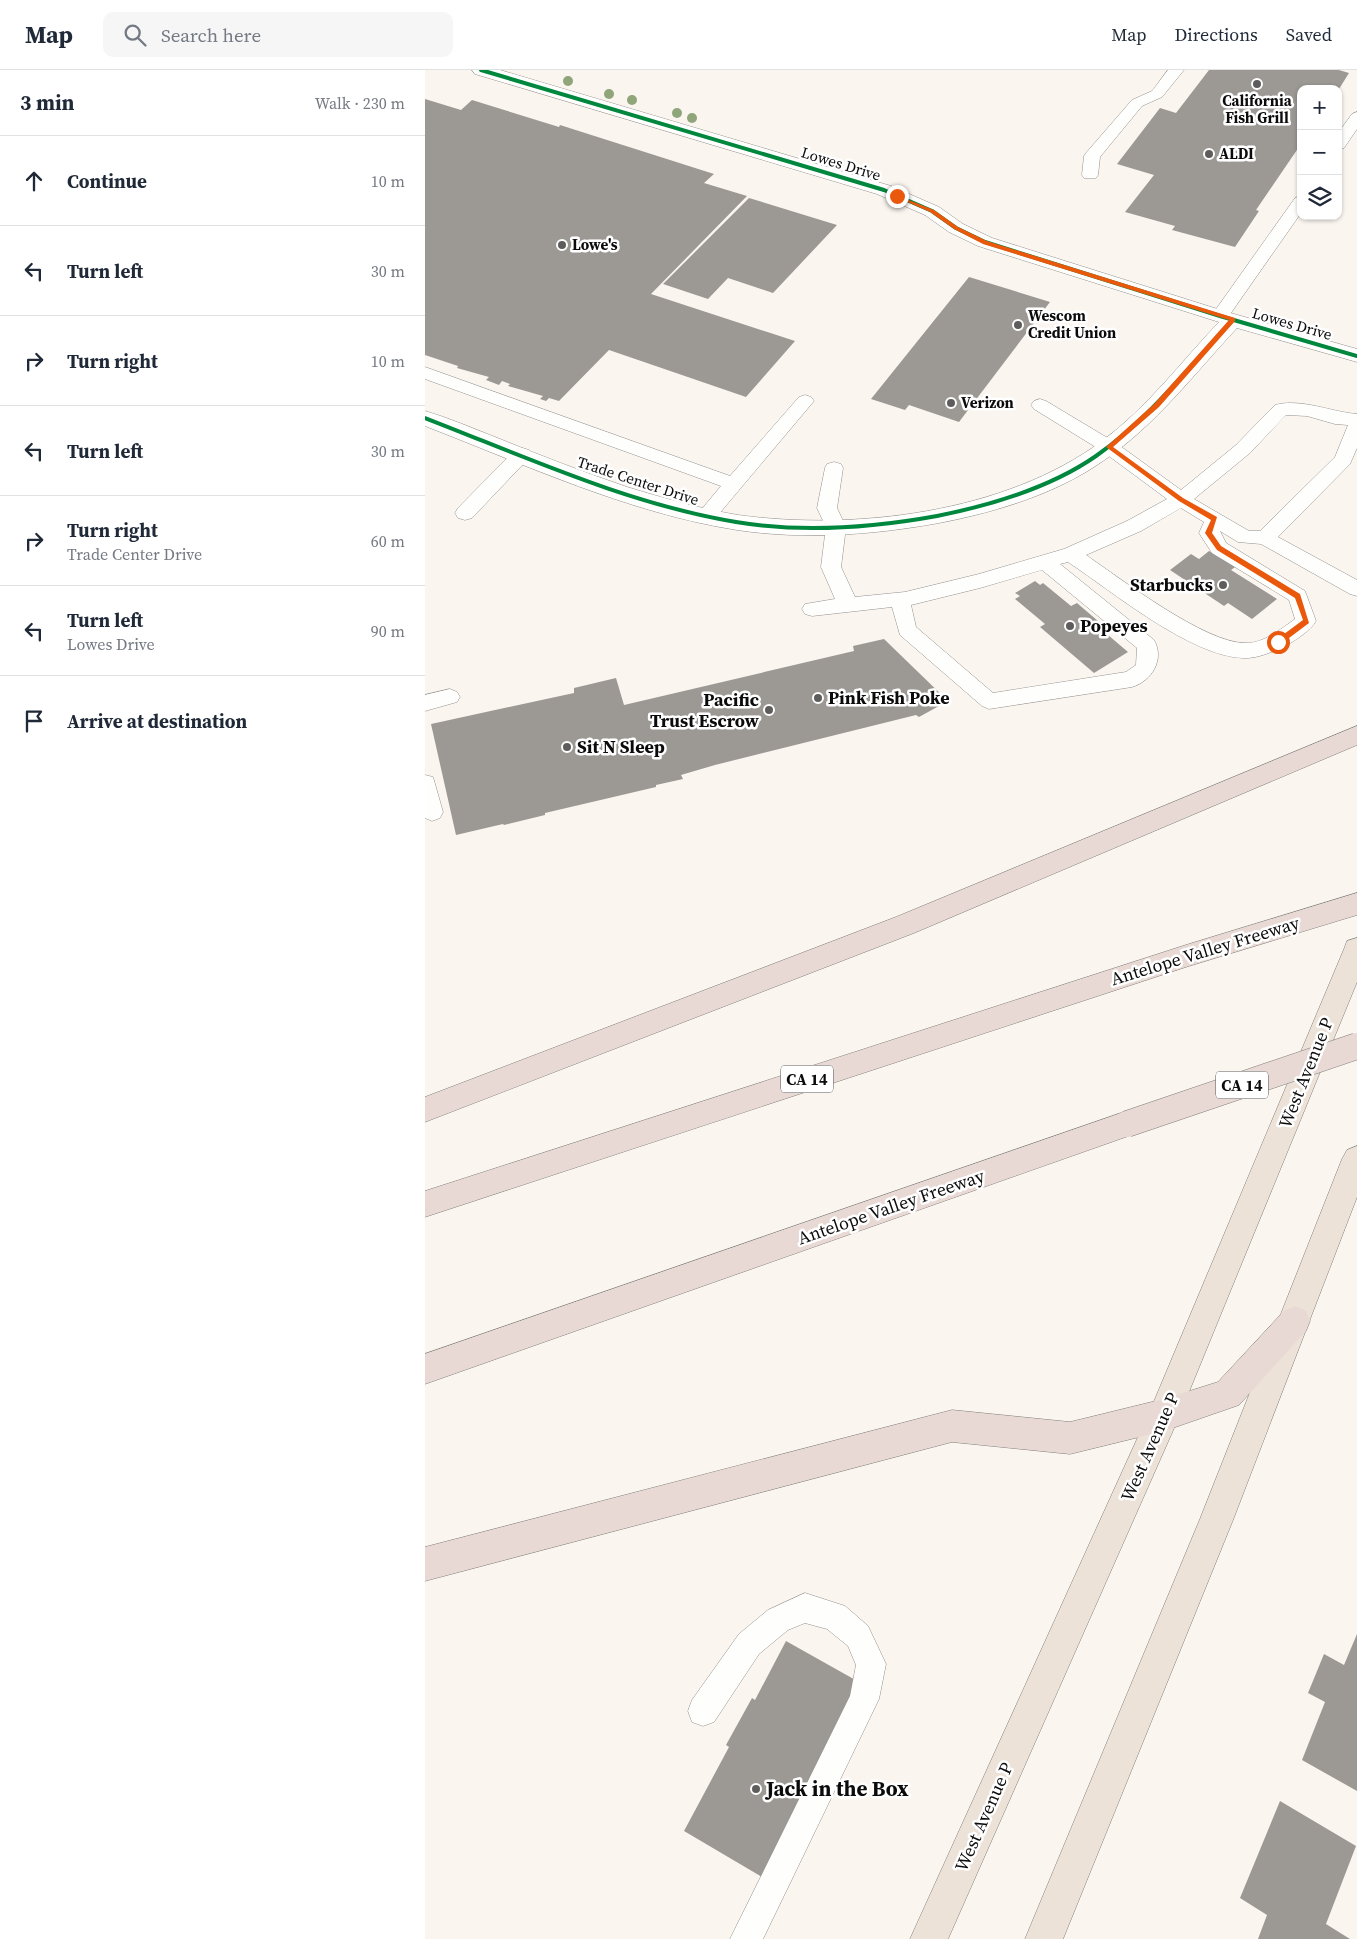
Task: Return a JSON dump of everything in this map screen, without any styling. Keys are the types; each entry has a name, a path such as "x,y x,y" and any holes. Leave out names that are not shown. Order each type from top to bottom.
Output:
{"highway":[{"path":"425,1110 905,925 1357,735"},
{"name":"Antelope Valley Freeway","path":"425,1204 1189,955 1357,904"},
{"name":"Antelope Valley Freeway","path":"425,1369 1127,1124 1357,1046"},
{"path":"425,1564 952,1426 1070,1438 1164,1415 1229,1394 1295,1321"}],"main road":[{"name":"West Avenue P","path":"929,1939 1164,1415 1357,949"},
{"path":"1044,1939 1216,1520 1357,1159"}],"street":[{"name":"Lowes Drive","path":"481,70 884,190 932,211 956,228 985,242 1227,318 1357,356"},
{"name":"Trade Center Drive","path":"425,418 657,504 706,516 773,526 836,527 904,521 965,510 990,503 1045,483 1109,447 1163,398 1227,318"}],"lane":[{"path":"1091,175 1092,156 1137,103 1157,94 1176,70"},
{"path":"1342,138 1357,117"},
{"path":"1227,318 1297,207"},
{"path":"425,373 734,484"},
{"path":"706,516 805,400"},
{"path":"1040,406 1109,447 1181,500 1245,536 1265,538 1357,589"},
{"path":"812,609 900,600 980,581 1071,554 1134,526 1181,500 1243,448 1281,409 1308,410 1335,418 1357,420"},
{"path":"1265,538 1343,460 1357,425"},
{"path":"465,513 521,454"},
{"path":"834,468 827,508 836,527 831,567 848,605"},
{"path":"1071,554 1183,629 1221,648 1244,652 1278,642 1306,621 1298,596 1219,548 1209,533 1215,519"},
{"path":"900,600 907,630 989,701 1132,679 1146,668 1147,645 1045,562"},
{"path":"425,703 450,697"},
{"path":"425,783 432,812"},
{"path":"703,1710 749,1644 778,1620 805,1608 835,1616 858,1636 871,1664 864,1698 746,1939"}],"building":[{"name":"ALDI","path":"1209,70 1339,70 1349,73 1342,85 1297,85 1297,150 1256,210 1259,211 1235,247 1172,230 1175,226 1125,212 1154,175 1117,164 1160,108 1176,113"},
{"name":"Lowe's","path":"425,99 461,110 472,100 559,127 560,125 714,174 704,183 747,196 651,294 795,341 746,397 609,350 559,401 549,398 546,401 540,399 543,396 508,386 510,384 502,381 499,385 486,380 489,377 457,368 458,366 425,355"},
{"path":"749,198 837,225 773,293 728,278 708,299 663,284"},
{"path":"969,277 1050,302 959,422 909,405 905,410 871,399"},
{"name":"Starbucks","path":"1209,551 1220,558 1223,556 1238,565 1231,570 1277,599 1252,619 1228,603 1224,606 1170,570 1191,554 1199,559"},
{"name":"Popeyes","path":"1035,581 1040,585 1043,583 1071,606 1077,603 1098,621 1094,623 1128,652 1094,673 1040,627 1045,624 1015,599 1020,596 1015,593"},
{"path":"884,639 948,701 919,717 916,715 715,765 681,775 683,779 656,785 656,787 456,835 431,724 574,693 574,688 616,678 624,705 854,651 853,646"},
{"path":"1357,1634 1357,1791 1302,1760 1325,1702 1308,1693 1324,1654 1344,1665"},
{"name":"Jack in the Box","path":"786,1641 859,1682 762,1877 684,1831 729,1747 726,1745 752,1698 755,1700"},
{"path":"1280,1801 1356,1846 1326,1924 1350,1939 1258,1939 1267,1915 1240,1898"}],"cycle path":[{"path":"481,70 884,190 932,211 956,228 985,242 1220,316 1357,356"},
{"path":"425,418 579,478 657,504 697,514 736,522 789,527 844,527 898,522 951,513 993,502 1035,488 1075,469 1111,445 1144,416 1233,320"}],"place":[{"name":"California Fish Grill","path":"1257,84"},
{"name":"ALDI","path":"1209,154"},
{"name":"Lowe's","path":"562,245"},
{"name":"Wescom Credit Union","path":"1018,325"},
{"name":"Verizon","path":"951,403"},
{"name":"Starbucks","path":"1223,585"},
{"name":"Popeyes","path":"1070,626"},
{"name":"Pink Fish Poke","path":"818,698"},
{"name":"Pacific Trust Escrow","path":"769,710"},
{"name":"Sit N Sleep","path":"567,747"},
{"name":"Jack in the Box","path":"756,1789"}],"route":[{"path":"897,196 932,211 956,228 985,242 1233,320 1157,405 1109,447 1181,500 1215,519 1209,533 1219,548 1298,596 1306,621 1278,642"}]}
